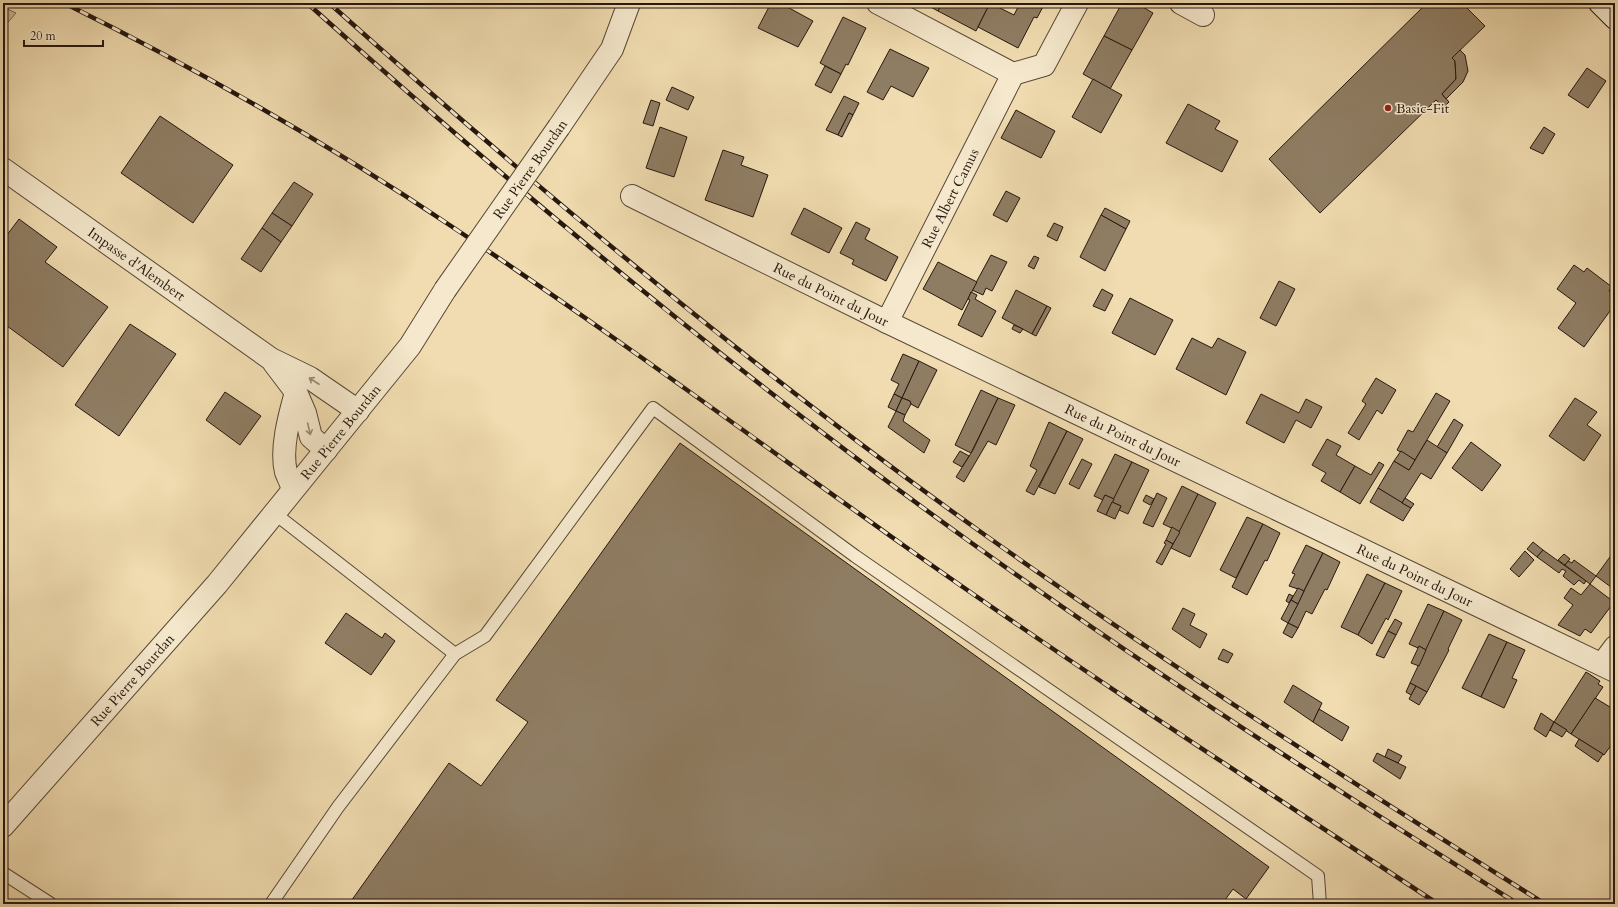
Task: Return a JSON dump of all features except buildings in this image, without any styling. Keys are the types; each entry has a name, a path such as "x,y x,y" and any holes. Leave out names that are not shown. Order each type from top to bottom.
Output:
{"street":[{"name":"Rue Pierre Bourdan","path":"3,826 217,584 410,346 446,290 612,49 629,3"},
{"path":"878,3 1013,74 1044,65 1077,3"},
{"path":"1181,3 1202,15"},
{"path":"1600,3 1615,18"},
{"name":"Rue Albert Camus","path":"887,322 1013,74"},
{"name":"Impasse d'Alembert","path":"3,169 271,359 310,378 358,411"},
{"name":"Rue du Point du Jour","path":"632,196 887,322 1611,660"},
{"name":"Impasse d'Alembert","path":"271,359 296,392 305,413 311,437 326,450"},
{"path":"293,489 286,471 285,458 289,419 296,392"}],"lane":[{"path":"271,904 338,807 455,654 485,636 653,408 855,556 1318,876 1320,904"},
{"path":"274,512 455,654"},
{"path":"3,873 51,904"}],"shaded area":[{"path":"3,7 16,13 3,28"}],"railway":[{"path":"64,3 163,54 261,108 357,165 404,195 565,304 903,545 1035,637 1438,904"},
{"path":"307,3 468,145 632,282 716,350 886,481 1107,638 1311,773 1518,904"},
{"path":"329,3 488,143 568,211 732,345 815,410 900,473 985,535 1193,678 1545,904"}],"place":[{"name":"Basic-Fit","path":"1388,108"}]}
